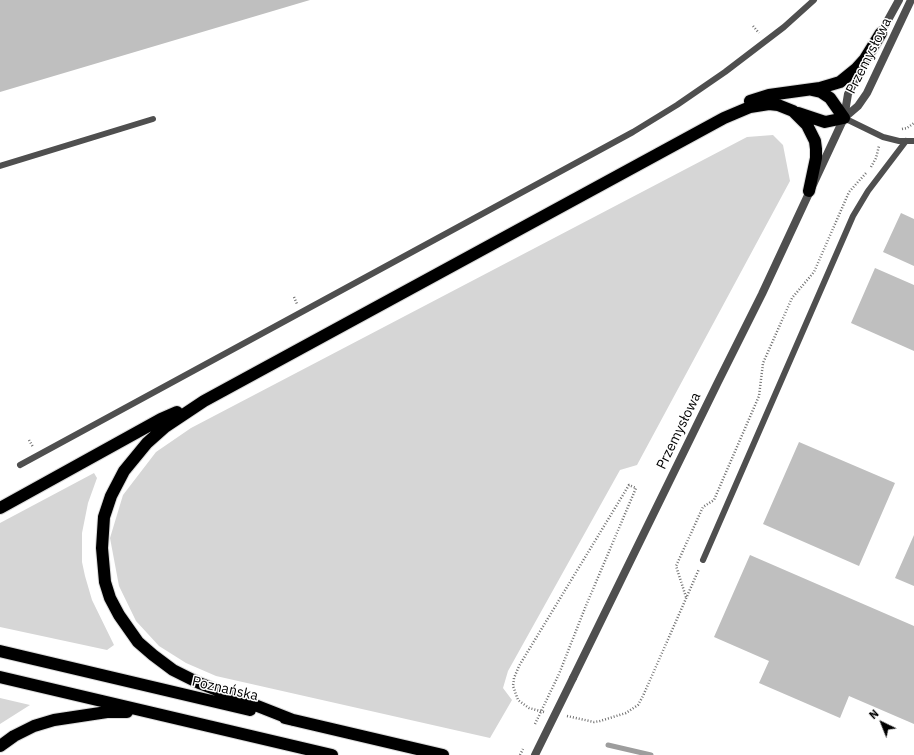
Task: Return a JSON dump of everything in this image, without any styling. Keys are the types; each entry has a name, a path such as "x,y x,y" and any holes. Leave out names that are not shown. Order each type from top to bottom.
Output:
{"highway":[{"path":"724,118 739,107 759,98 780,93 820,88 834,84 851,74 865,59 881,33"},
{"path":"293,720 199,683 173,670 153,655 134,637 119,615 107,590 102,548 103,527 107,506 118,481 131,461 157,433 204,401 724,118 761,104 778,105 825,122 844,118 834,102 826,95 815,90 807,89"},
{"path":"793,111 807,124 815,141 816,158 809,191"},
{"path":"0,508 161,419 204,401"},
{"name":"Poznańska","path":"0,651 443,755"},
{"path":"0,677 332,755"},
{"path":"0,746 14,736 34,726 64,718 107,712 140,712 164,716"}],"street":[{"name":"Przemysłowa","path":"535,755 762,294 844,118 846,102 852,86 899,0"},
{"name":"Przemysłowa","path":"844,118 858,106 867,92 911,0"}],"lane":[{"path":"20,465 633,132 677,105 725,72 784,27 814,0"},
{"path":"844,118 883,136 906,142 914,141"},
{"path":"0,166 153,119"},
{"path":"703,560 853,216 868,191 906,142"}],"path":[{"path":"896,128 907,128 914,123"},
{"path":"686,597 676,566 703,507 714,500 759,396 763,363 792,298 814,272 849,192 870,169 876,158 879,146"},
{"path":"533,728 559,674"},
{"path":"520,755 523,748"}],"shaded area":[{"path":"773,135 783,145 790,181 637,465 620,470 508,671 503,688 512,700 490,738 216,676 186,663 159,646 136,621 119,586 110,538 123,495 156,452 191,428 747,137"},
{"path":"94,473 97,478 88,503 82,533 82,562 92,600 114,645 107,650 0,627 0,523"},
{"path":"0,698 30,705 0,724"}],"building":[{"path":"0,0 310,0 0,92"},
{"path":"901,213 914,219 914,266 883,252"},
{"path":"875,268 914,285 914,351 851,323"},
{"path":"799,442 895,483 859,566 763,524"},
{"path":"914,535 914,586 895,578"},
{"path":"750,555 914,626 914,724 849,696 840,718 759,683 769,661 714,637"}],"waterway":[{"path":"608,745 651,755"}]}
